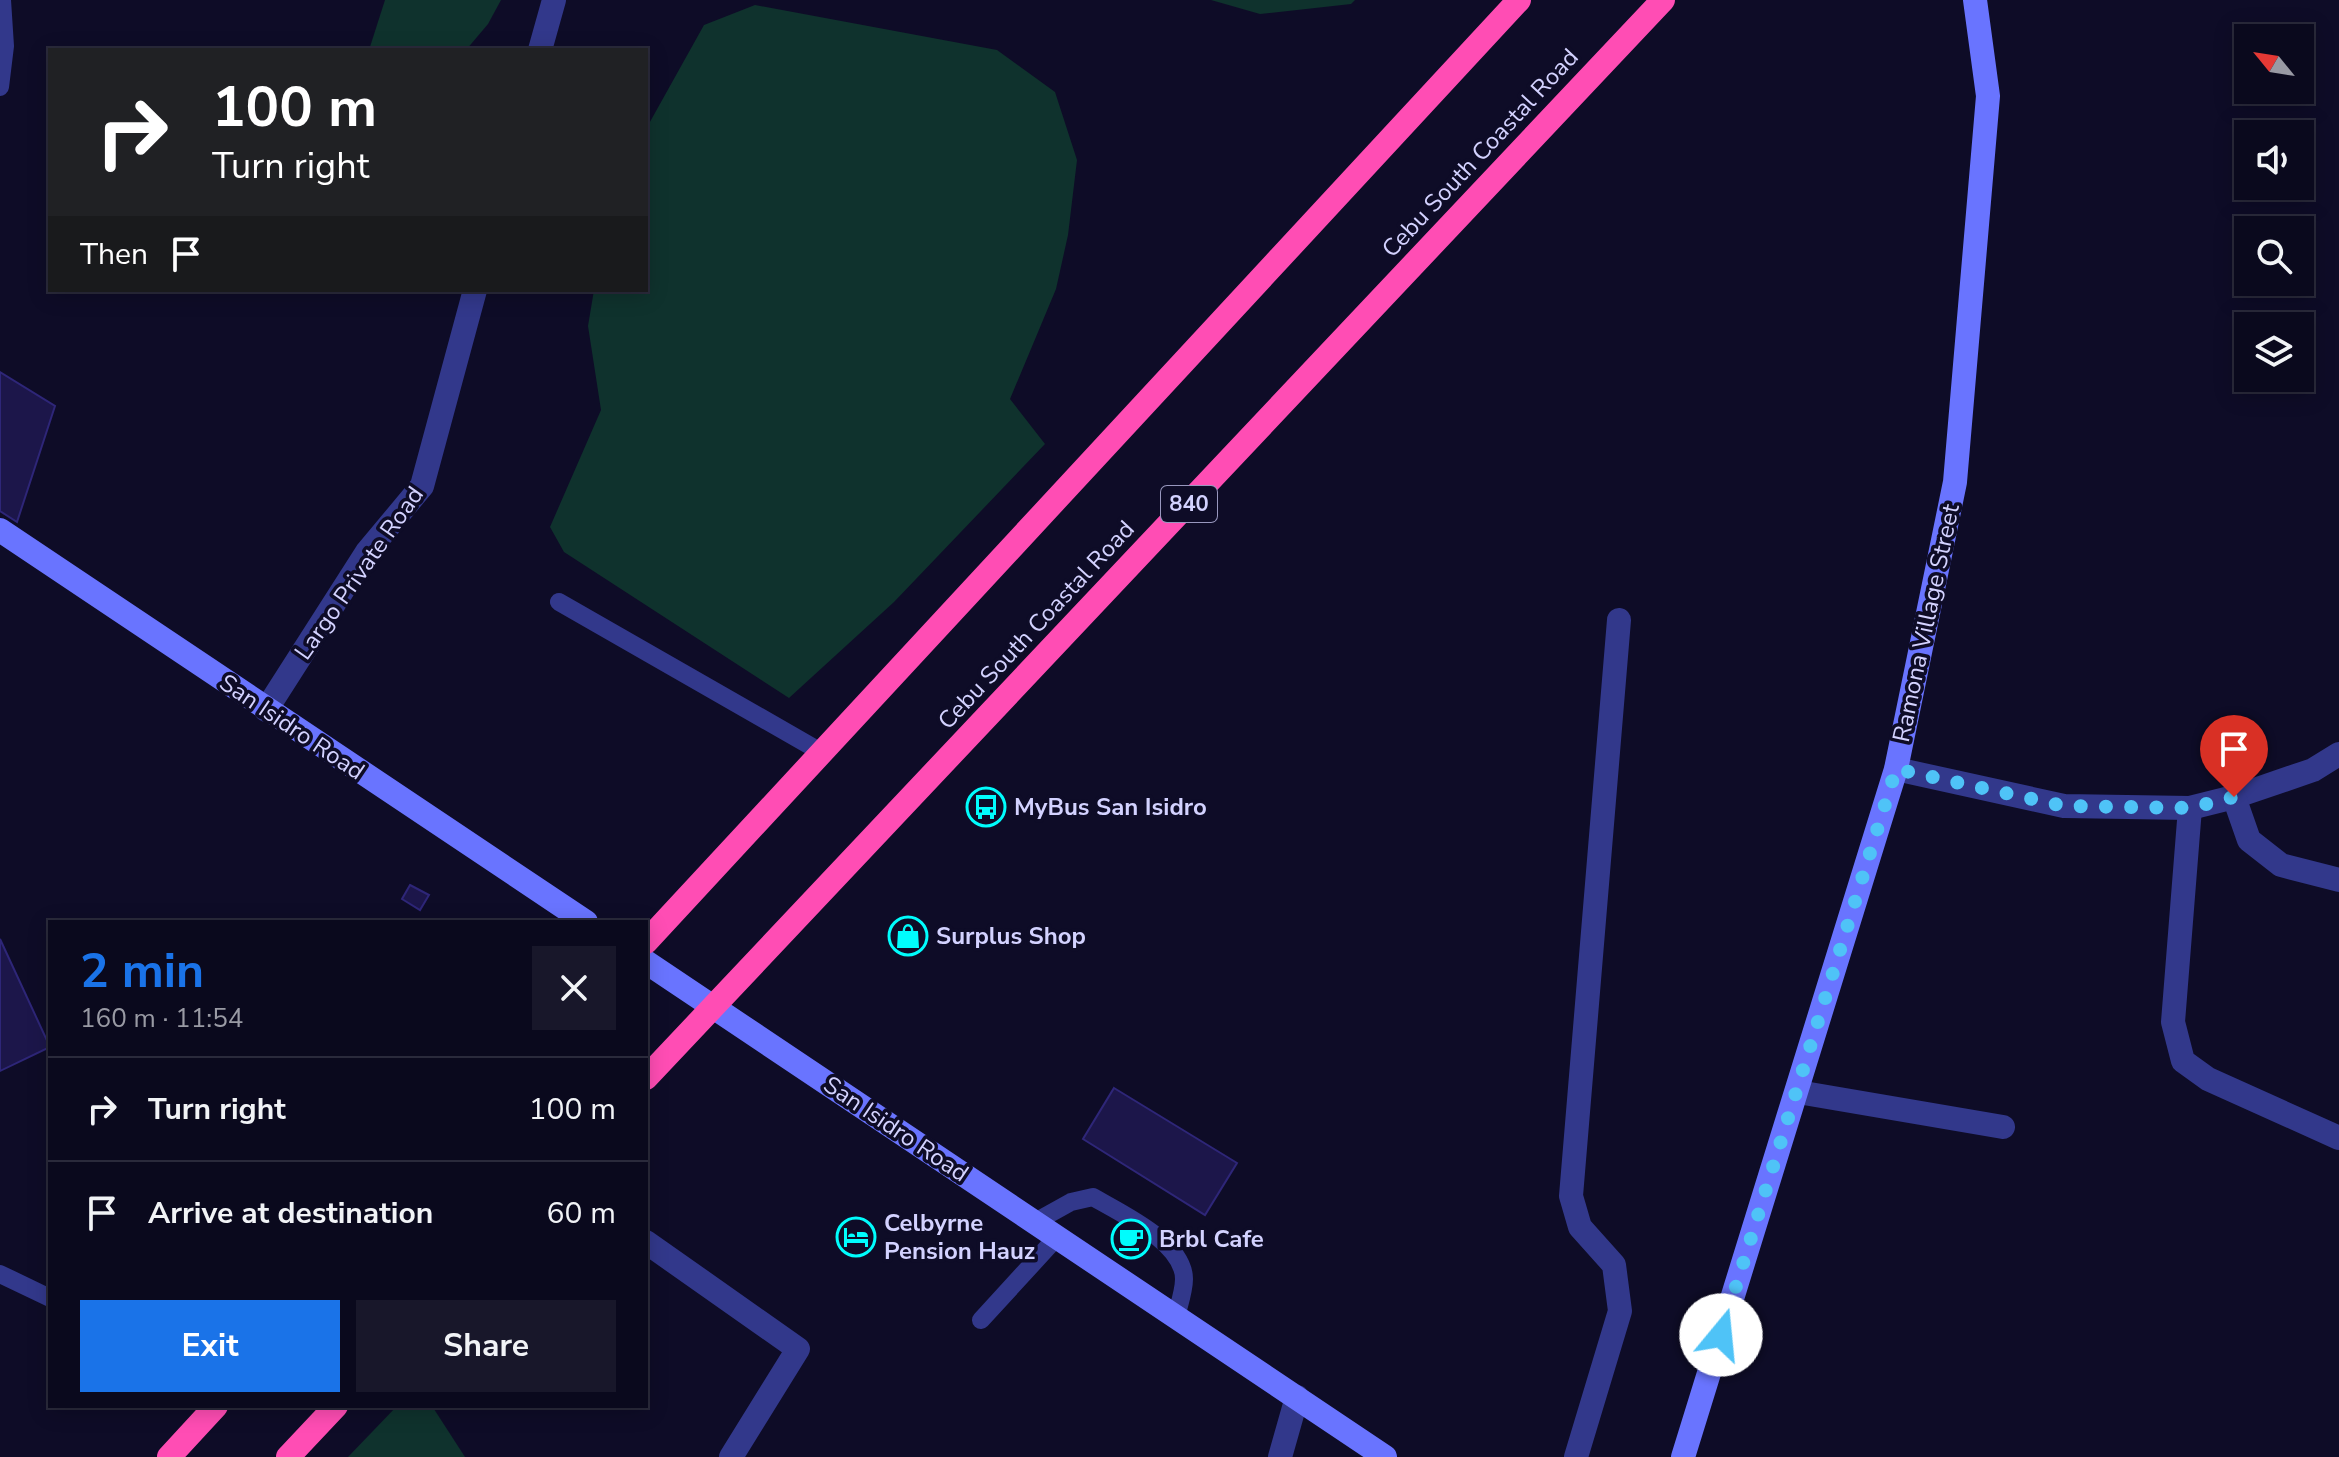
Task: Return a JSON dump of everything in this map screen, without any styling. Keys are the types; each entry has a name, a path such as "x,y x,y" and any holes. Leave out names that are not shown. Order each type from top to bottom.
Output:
{"highway":[{"path":"648,940 1519,0"},
{"name":"Cebu South Coastal Road","path":"648,1076 1663,0"},
{"path":"169,1457 214,1408"},
{"path":"288,1457 334,1408"}],"street":[{"path":"541,48 554,0"},
{"name":"Ramona Village Street","path":"1683,1457 1896,769 1955,482 1988,96 1975,0"},
{"name":"Largo Private Road","path":"266,710 367,552 422,486 474,292"},
{"name":"San Isidro Road","path":"0,530 583,920"},
{"path":"1576,1457 1620,1311 1614,1265 1580,1227 1571,1196 1619,620"},
{"path":"1896,769 2064,806 2190,808 2234,797 2313,770 2339,754"},
{"path":"2234,797 2249,840 2281,865 2339,880"},
{"path":"2190,808 2173,1022 2183,1061 2208,1079 2339,1138"},
{"name":"San Isidro Road","path":"648,963 1385,1457"},
{"path":"1798,1092 2003,1127"},
{"path":"648,1243 798,1349 731,1457"},
{"path":"1280,1457 1297,1397"}],"lane":[{"path":"0,87 5,46 2,0"},
{"path":"559,602 821,752"},
{"path":"1035,1222 1071,1202 1093,1197 1137,1223 1171,1248 1184,1277 1176,1317"},
{"path":"981,1320 1057,1237"},
{"path":"0,1274 48,1297"}],"green space":[{"path":"385,0 501,0 488,24 468,48 370,48"},
{"path":"1211,0 1355,0 1351,4 1260,14"},
{"path":"755,5 997,50 1055,92 1077,160 1068,235 1056,289 1010,399 1045,444 894,602 789,698 564,552 550,527 601,410 588,326 594,292 648,292 648,125 704,25"},
{"path":"395,1408 433,1408 465,1457 348,1457"}],"building":[{"path":"0,372 55,406 17,522 0,511"},
{"path":"410,885 429,895 420,910 402,899"},
{"path":"0,939 48,1048 0,1071"},
{"path":"1114,1088 1237,1163 1205,1215 1083,1139"}],"place":[{"name":"MyBus San Isidro","path":"986,807"},
{"name":"Surplus Shop","path":"908,936"},
{"name":"Celbyrne Pension Hauz","path":"856,1237"},
{"name":"Brbl Cafe","path":"1131,1239"}],"route":[{"path":"1721,1335 1896,769 2064,806 2190,808 2234,797"}]}
